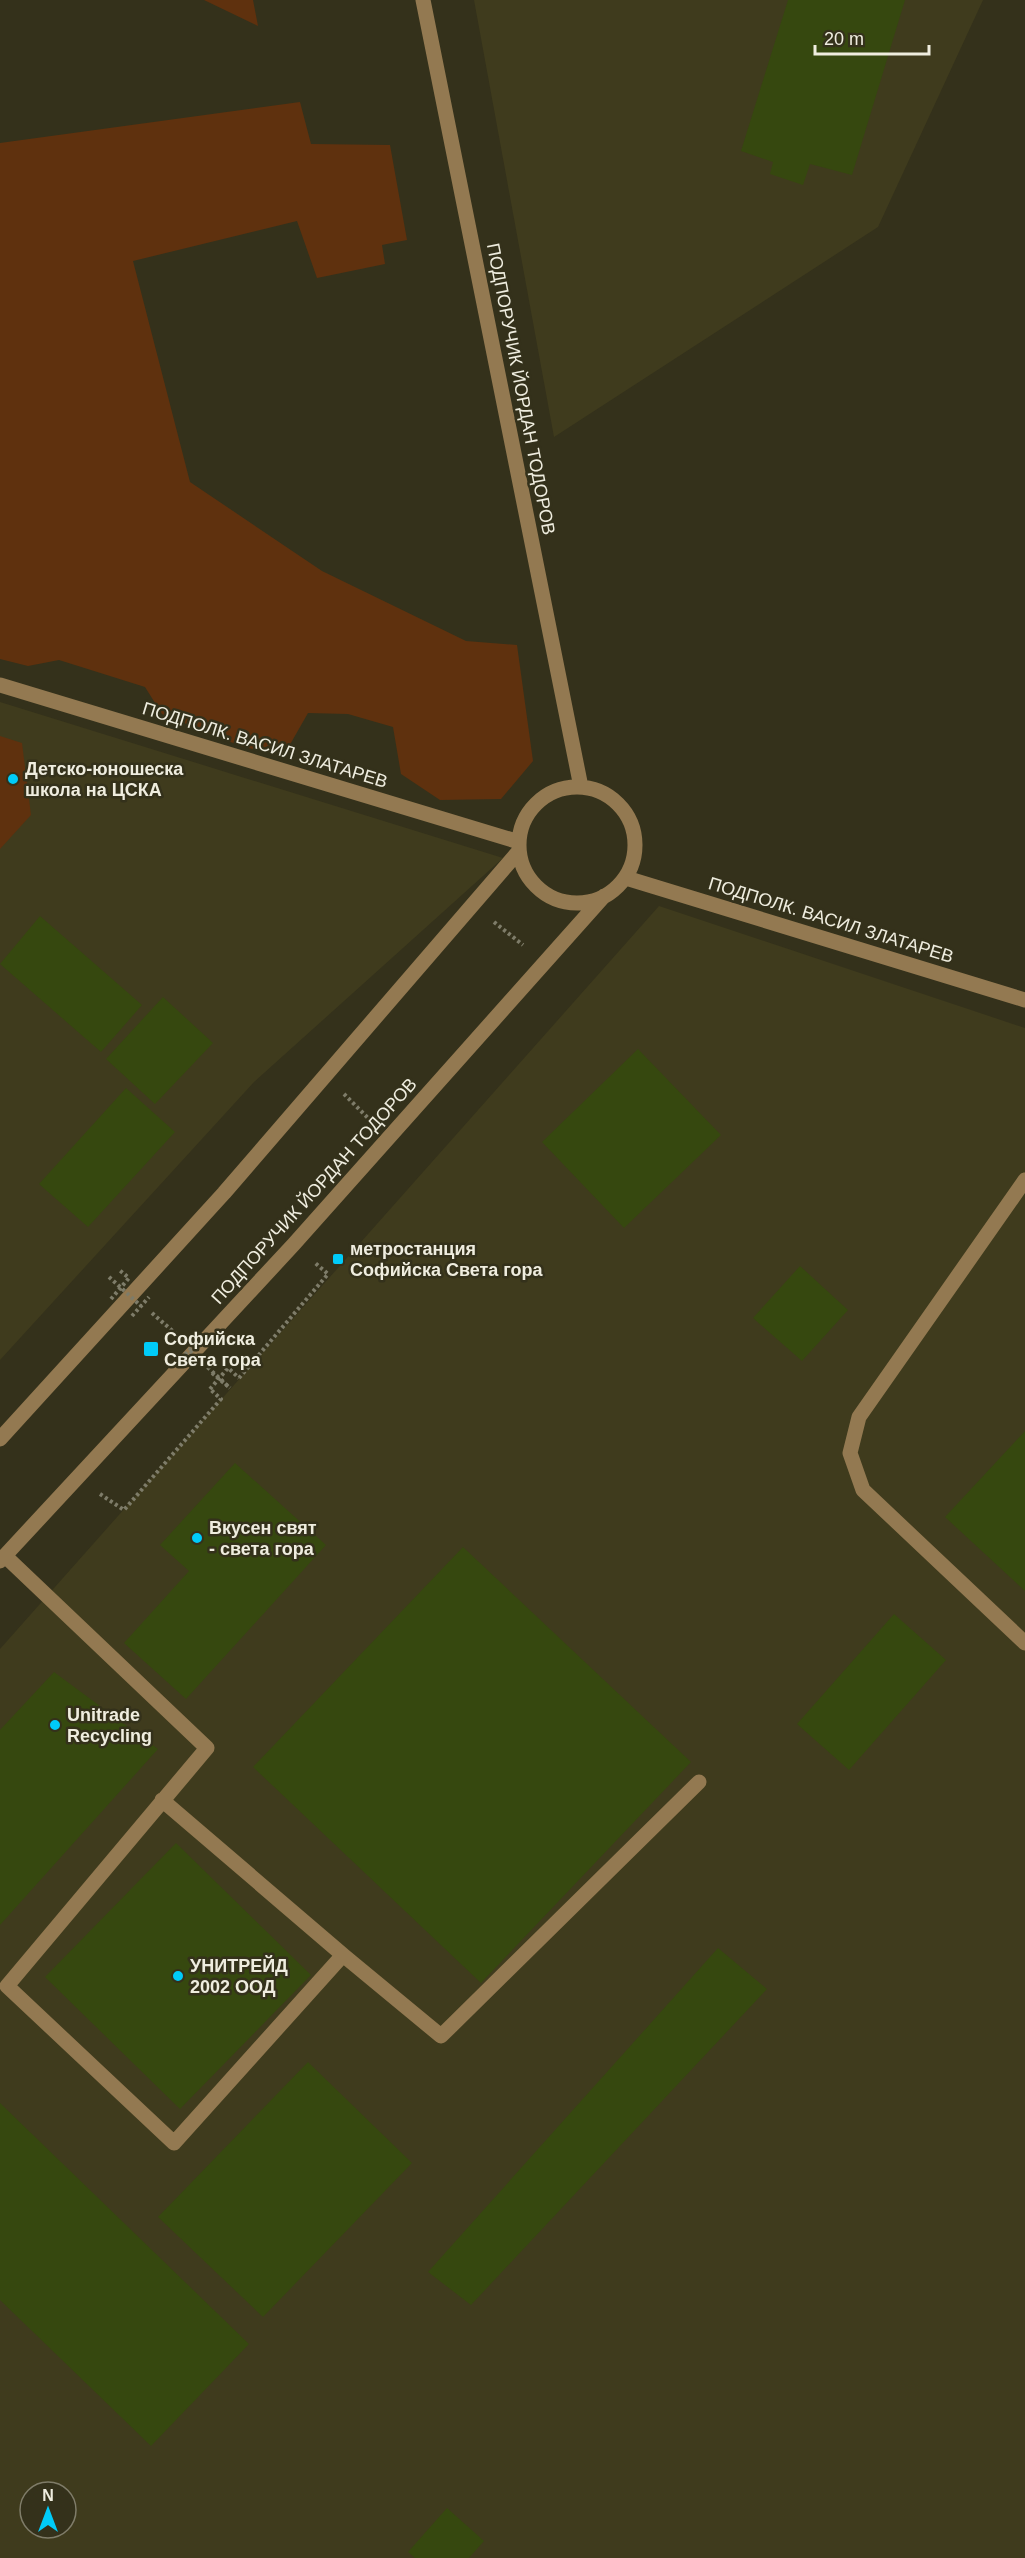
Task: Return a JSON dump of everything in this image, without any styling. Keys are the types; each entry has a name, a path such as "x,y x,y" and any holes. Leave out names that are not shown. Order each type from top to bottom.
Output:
{"street":[{"name":"ПОДПОРУЧИК ЙОРДАН ТОДОРОВ","path":"423,0 581,786"},
{"name":"ПОДПОЛК. ВАСИЛ ЗЛАТАРЕВ","path":"0,685 519,846"},
{"path":"581,786 597,790 612,798 624,810 632,825 635,841 634,858 626,878 604,896 586,902 567,902 550,896 535,885 524,870 519,846 521,826 538,801 551,792 581,786"},
{"path":"0,1439 224,1193 473,905 519,846"},
{"name":"ПОДПОЛК. ВАСИЛ ЗЛАТАРЕВ","path":"626,878 1025,1000"},
{"name":"ПОДПОРУЧИК ЙОРДАН ТОДОРОВ","path":"2,1559 192,1347 388,1139 604,896"},
{"path":"1025,1180 859,1416 850,1453 863,1490 1025,1642"},
{"path":"2,1559 207,1748 7,1986 174,2143 343,1954"},
{"path":"162,1800 441,2036 699,1782"}],"path":[{"path":"473,905 544,963"},
{"path":"326,1075 388,1139"},
{"path":"118,1269 129,1278 132,1316"},
{"path":"124,1510 221,1399 210,1389 228,1368 239,1378 328,1274"},
{"path":"109,1277 179,1337"},
{"path":"111,1299 131,1296 149,1297"},
{"path":"181,1359 192,1347 230,1388"}],"shaded area":[{"path":"204,0 253,0 258,26"},
{"path":"474,0 983,0 878,227 554,437"},
{"path":"300,102 311,144 390,145 407,240 382,245 385,264 317,278 297,221 133,261 190,482 322,571 466,641 517,645 533,761 501,799 440,800 401,774 393,727 348,714 308,713 284,755 243,747 162,714 145,687 59,660 28,666 0,659 0,143"},
{"path":"0,702 503,858 254,1082 0,1360"},
{"name":"Детско-юношеска школа на ЦСКА","path":"0,736 22,743 31,815 0,849"},
{"path":"659,906 1025,1028 1025,2558 0,2558 0,1649"}],"building":[{"path":"788,0 905,0 852,175 810,164 803,185 770,174 773,162 741,151"},
{"path":"40,916 142,1005 101,1052 0,964"},
{"path":"163,997 213,1043 155,1104 106,1059"},
{"path":"638,1049 721,1135 624,1228 542,1142"},
{"path":"126,1088 175,1132 88,1227 39,1184"},
{"path":"800,1266 848,1310 802,1361 753,1318"},
{"path":"1025,1431 1025,1591 945,1517"},
{"path":"235,1463 326,1545 186,1699 124,1643 189,1571 160,1545"},
{"path":"463,1547 691,1762 481,1983 253,1767"},
{"path":"894,1614 946,1660 849,1770 797,1724"},
{"path":"54,1672 158,1749 0,1925 0,1730"},
{"name":"УНИТРЕЙД 2002 ООД","path":"176,1843 311,1975 180,2109 45,1977"},
{"path":"718,1948 767,1989 471,2305 428,2272"},
{"path":"308,2062 412,2163 263,2317 158,2217"},
{"path":"0,2103 249,2344 151,2446 0,2300"},
{"path":"447,2508 484,2541 469,2558 415,2558 408,2552"}],"place":[{"name":"Детско-юношеска школа на ЦСКА","path":"13,779"},
{"name":"метростанция Софийска Света гора","path":"338,1259"},
{"name":"Софийска Света гора","path":"151,1349"},
{"name":"Вкусен свят - света гора","path":"197,1538"},
{"name":"Unitrade Recycling","path":"55,1725"},
{"name":"УНИТРЕЙД 2002 ООД","path":"178,1976"}]}
